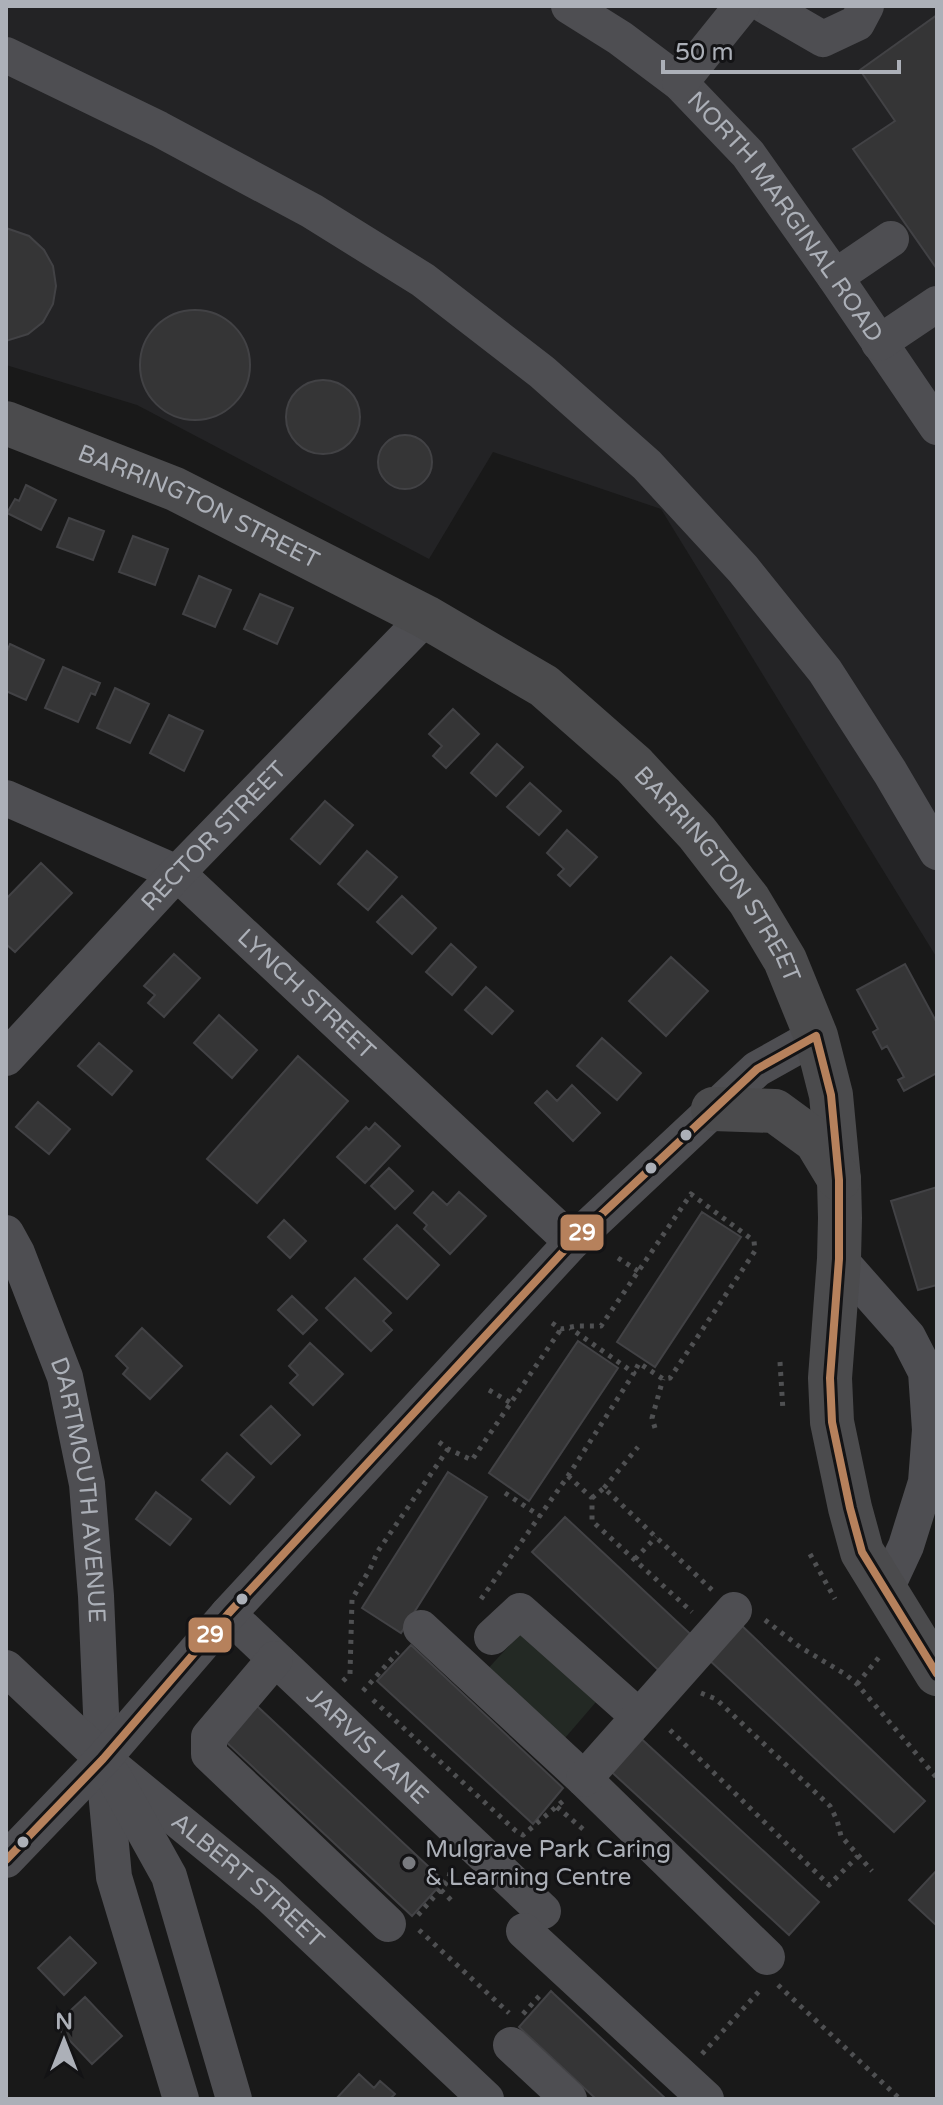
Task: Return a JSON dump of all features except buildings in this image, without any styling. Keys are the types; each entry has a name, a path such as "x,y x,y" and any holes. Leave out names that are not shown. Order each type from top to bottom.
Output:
{"main road":[{"name":"BARRINGTON STREET","path":"6,423 175,489 426,617 544,686 634,765 697,833 749,900 785,960 816,1036 831,1095 839,1180 839,1259 831,1362 832,1422 850,1508 862,1552 937,1674"},
{"path":"713,1109 775,1111 816,1141 839,1180"}],"street":[{"name":"NORTH MARGINAL ROAD","path":"569,6 620,38 680,83 748,154 935,418"},
{"path":"680,83 742,6"},
{"path":"766,6 823,39 857,23 866,6"},
{"path":"6,55 159,129 312,211 423,280 542,372 647,465 743,569 825,671 937,852"},
{"path":"835,277 891,239"},
{"path":"879,343 937,304"},
{"name":"RECTOR STREET","path":"6,1058 177,873 426,617"},
{"name":"LYNCH STREET","path":"6,798 177,873 572,1242"},
{"path":"6,1860 103,1759 228,1614 572,1242 757,1069 816,1036"},
{"name":"DARTMOUTH AVENUE","path":"6,1233 17,1253 65,1377 87,1484 96,1596 103,1759 114,1877 181,2099"},
{"path":"839,1259 908,1337 926,1372 930,1430 926,1482 906,1546 886,1589"},
{"path":"492,1637 520,1611 651,1702"},
{"name":"JARVIS LANE","path":"228,1614 534,1921 706,2099"},
{"path":"575,1788 651,1702 749,1615"},
{"path":"421,1628 575,1788 768,1973"},
{"path":"275,1659 209,1737 209,1754 402,1920"},
{"name":"ALBERT STREET","path":"6,1668 103,1759 269,1895 486,2099"},
{"name":"DARTMOUTH AVENUE","path":"103,1759 169,1876 234,2099"},
{"path":"511,2045 569,2099"}],"path":[{"path":"504,1566 568,1476 639,1363 663,1379 670,1378 755,1251 754,1241 683,1187"},
{"path":"552,1323 561,1329 601,1326 691,1194"},
{"path":"618,1258 638,1271"},
{"path":"570,1328 634,1373"},
{"path":"439,1442 472,1460 561,1329"},
{"path":"780,1362 783,1411"},
{"path":"655,1428 652,1418 663,1379"},
{"path":"489,1390 511,1403"},
{"path":"592,1498 638,1447"},
{"path":"343,1681 350,1674 352,1599 378,1551 448,1449"},
{"path":"568,1476 592,1498 592,1521 692,1612"},
{"path":"604,1488 656,1537 749,1615 857,1684 937,1778"},
{"path":"505,1493 540,1516"},
{"path":"635,1559 656,1537"},
{"path":"810,1554 835,1599"},
{"path":"857,1684 880,1656"},
{"path":"356,1693 363,1691 394,1657"},
{"path":"363,1691 523,1835 575,1788"},
{"path":"651,1702 716,1699 830,1806 841,1836 872,1871"},
{"path":"651,1702 829,1885 858,1856"},
{"path":"557,1807 590,1835"},
{"path":"448,1861 451,1870 441,1890 402,1920 415,1927 517,2020 511,2045"},
{"path":"441,1890 454,1903"},
{"path":"701,2056 768,1973 900,2099"},
{"path":"531,2005 542,1993"}],"shaded area":[{"path":"6,6 937,6 937,958 661,509 493,452 429,559 137,405 6,365"},
{"path":"521,1633 596,1702 559,1745 483,1674"}],"transit line":[{"name":"29","path":"6,1860 103,1759 228,1614 572,1242 757,1069 816,1036 831,1095 839,1180 839,1259 830,1378 832,1422 862,1552 937,1674"}],"place":[{"name":"Mulgrave Park Caring & Learning Centre","path":"409,1863"}]}
